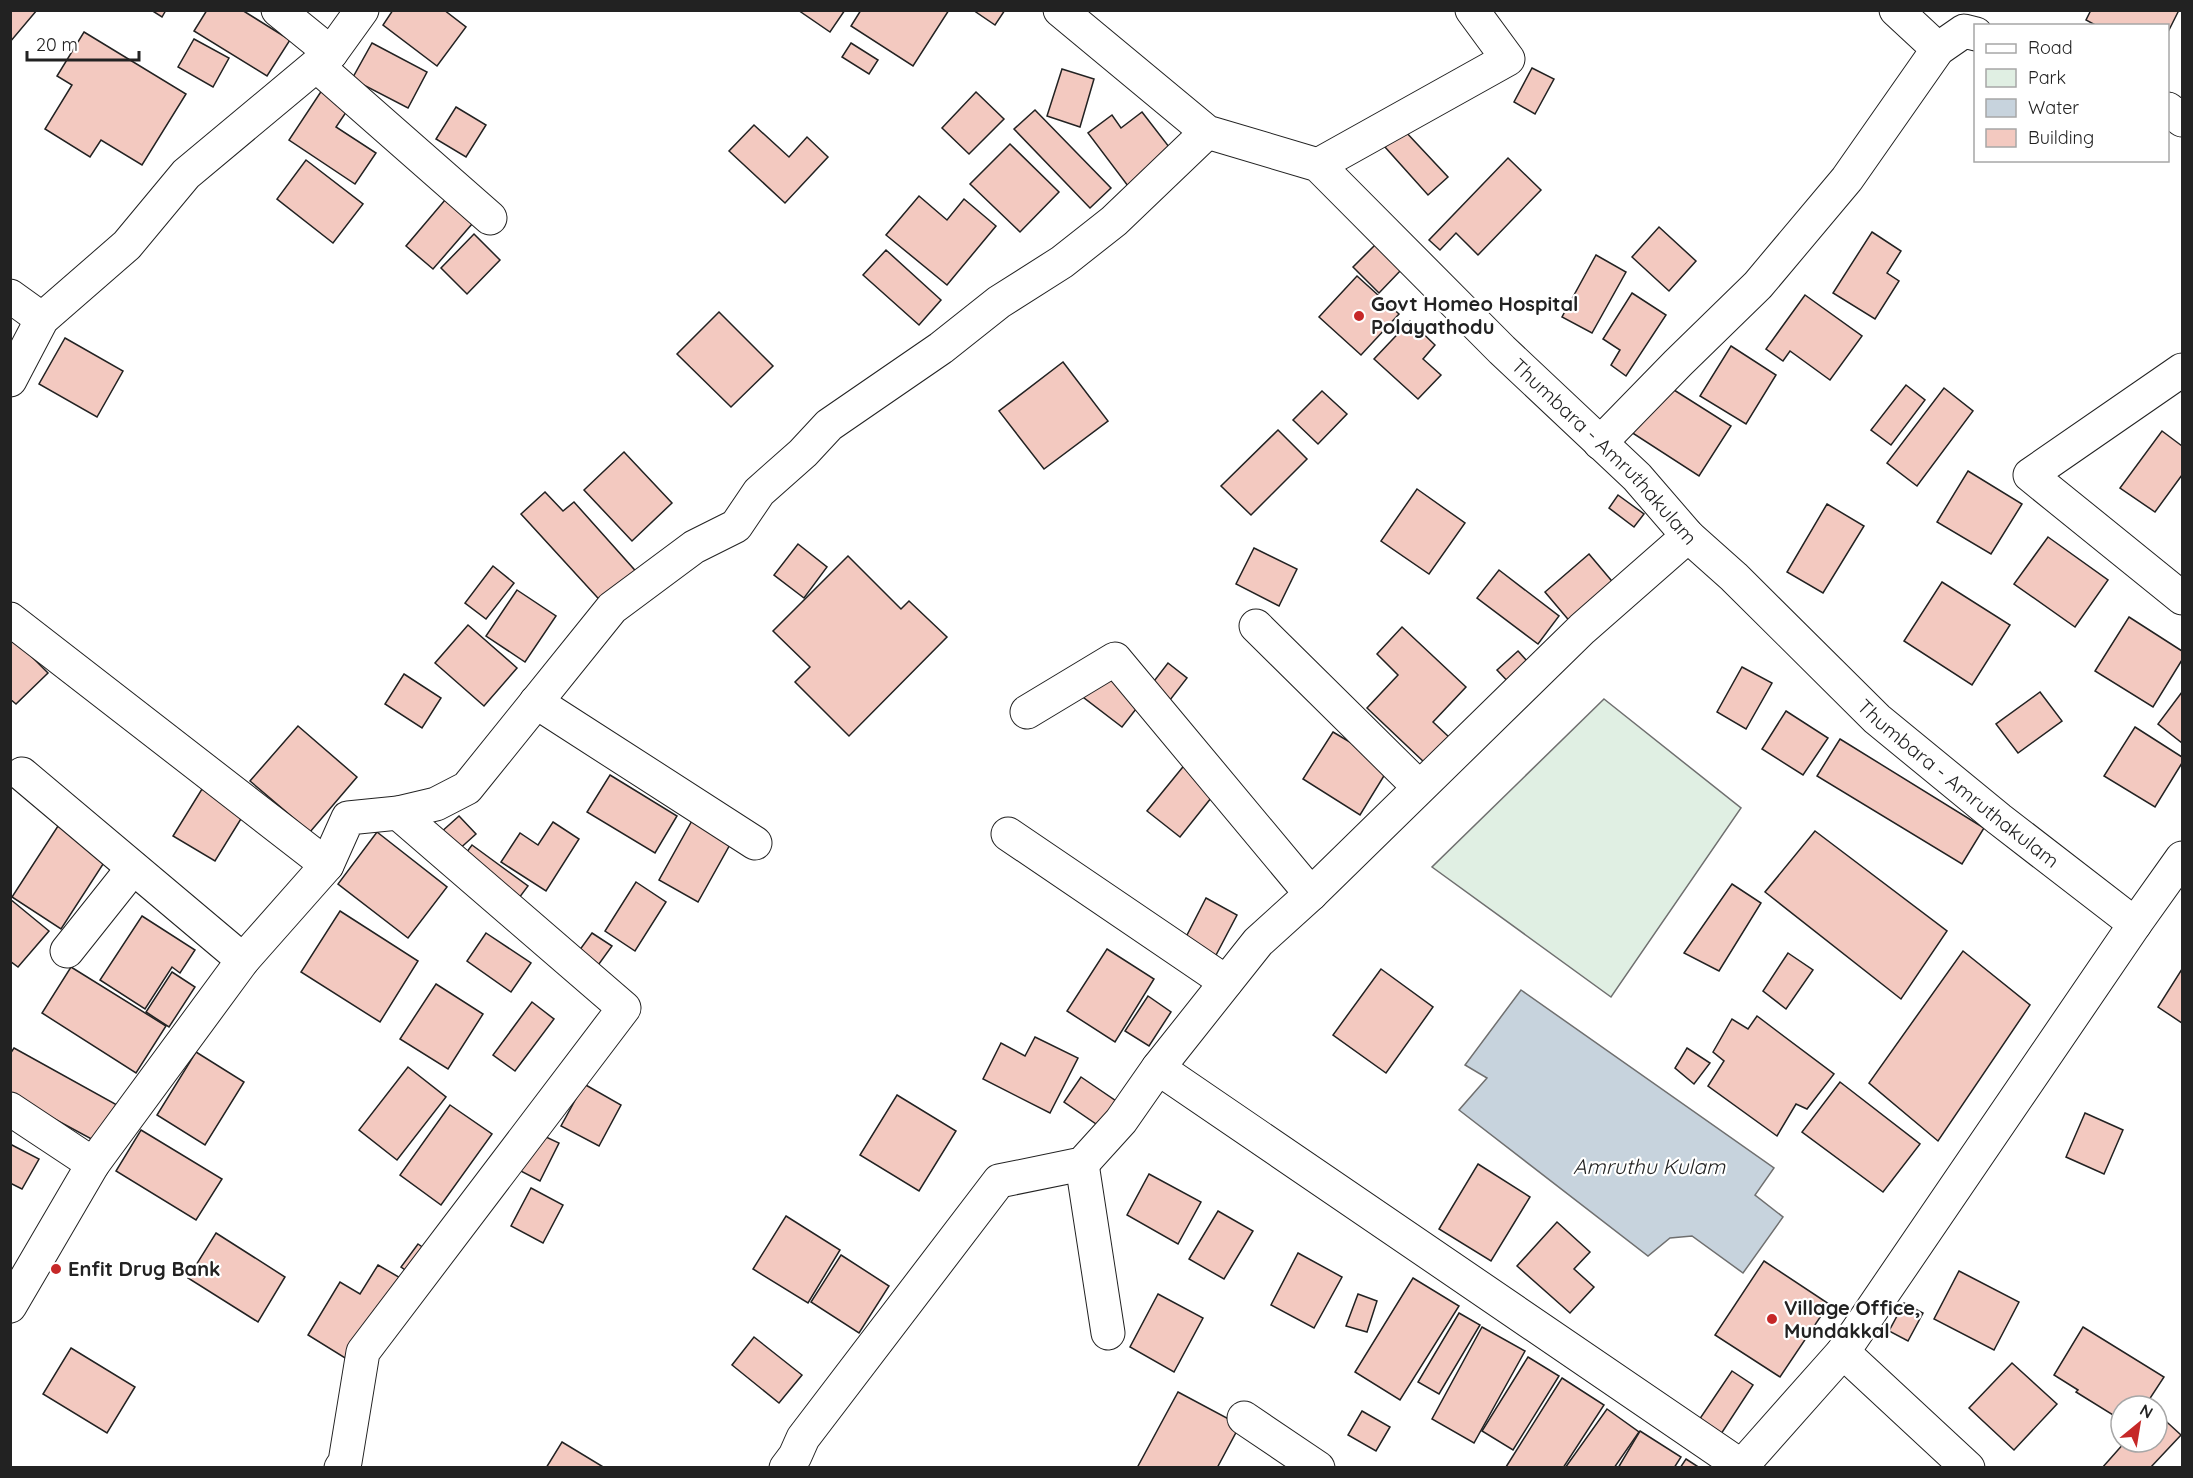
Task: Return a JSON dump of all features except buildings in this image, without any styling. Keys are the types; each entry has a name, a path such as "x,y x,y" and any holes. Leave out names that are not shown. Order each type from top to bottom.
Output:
{"street":[{"path":"278,10 324,59 490,218"},
{"path":"10,380 42,319 127,245 186,174 324,59 362,10"},
{"name":"Thumbara - Amruthakulam","path":"1060,10 1207,132 1318,165 1502,350 1637,477 1688,536 1734,577 1877,719 1999,819 2135,924"},
{"path":"1318,165 1508,59 1472,10"},
{"path":"1896,10 1938,49"},
{"path":"1600,443 1758,285 1847,180 1938,49 1964,31 1974,34"},
{"path":"2169,110 2182,120"},
{"path":"10,1306 93,1164 243,960 327,865 348,818 398,813 436,804 467,788 612,608 694,547 736,526 759,492 803,453 829,425 941,348 999,302 1062,262 1114,220 1207,132"},
{"path":"10,296 42,319"},
{"path":"2182,370 2030,475 2182,598"},
{"path":"786,1467 795,1456 803,1438 999,1180 1082,1164 1121,1121 1158,1068 1258,942 1311,894 1582,629 1688,536"},
{"path":"10,619 327,865"},
{"path":"1256,626 1419,787"},
{"path":"1027,712 1115,659 1311,894"},
{"path":"536,702 755,843"},
{"path":"22,774 243,960"},
{"path":"340,1467 345,1462 363,1352 624,1008 398,813"},
{"path":"1008,834 1226,982"},
{"path":"1158,1068 1740,1467 1843,1352 2182,858"},
{"path":"67,951 133,868"},
{"path":"10,1109 93,1164"},
{"path":"1082,1164 1108,1333"},
{"path":"1843,1352 1968,1467"},
{"path":"1244,1418 1318,1467"}],"green space":[{"path":"1604,699 1741,808 1611,997 1432,867"}],"water":[{"name":"Amruthu Kulam","path":"1521,990 1774,1168 1755,1195 1783,1217 1743,1273 1692,1236 1670,1238 1648,1256 1459,1110 1487,1078 1465,1065"}],"place":[{"name":"Govt Homeo Hospital Polayathodu","path":"1359,316"},
{"name":"Enfit Drug Bank","path":"56,1269"},
{"name":"Village Office, Mundakkal","path":"1772,1319"}]}
